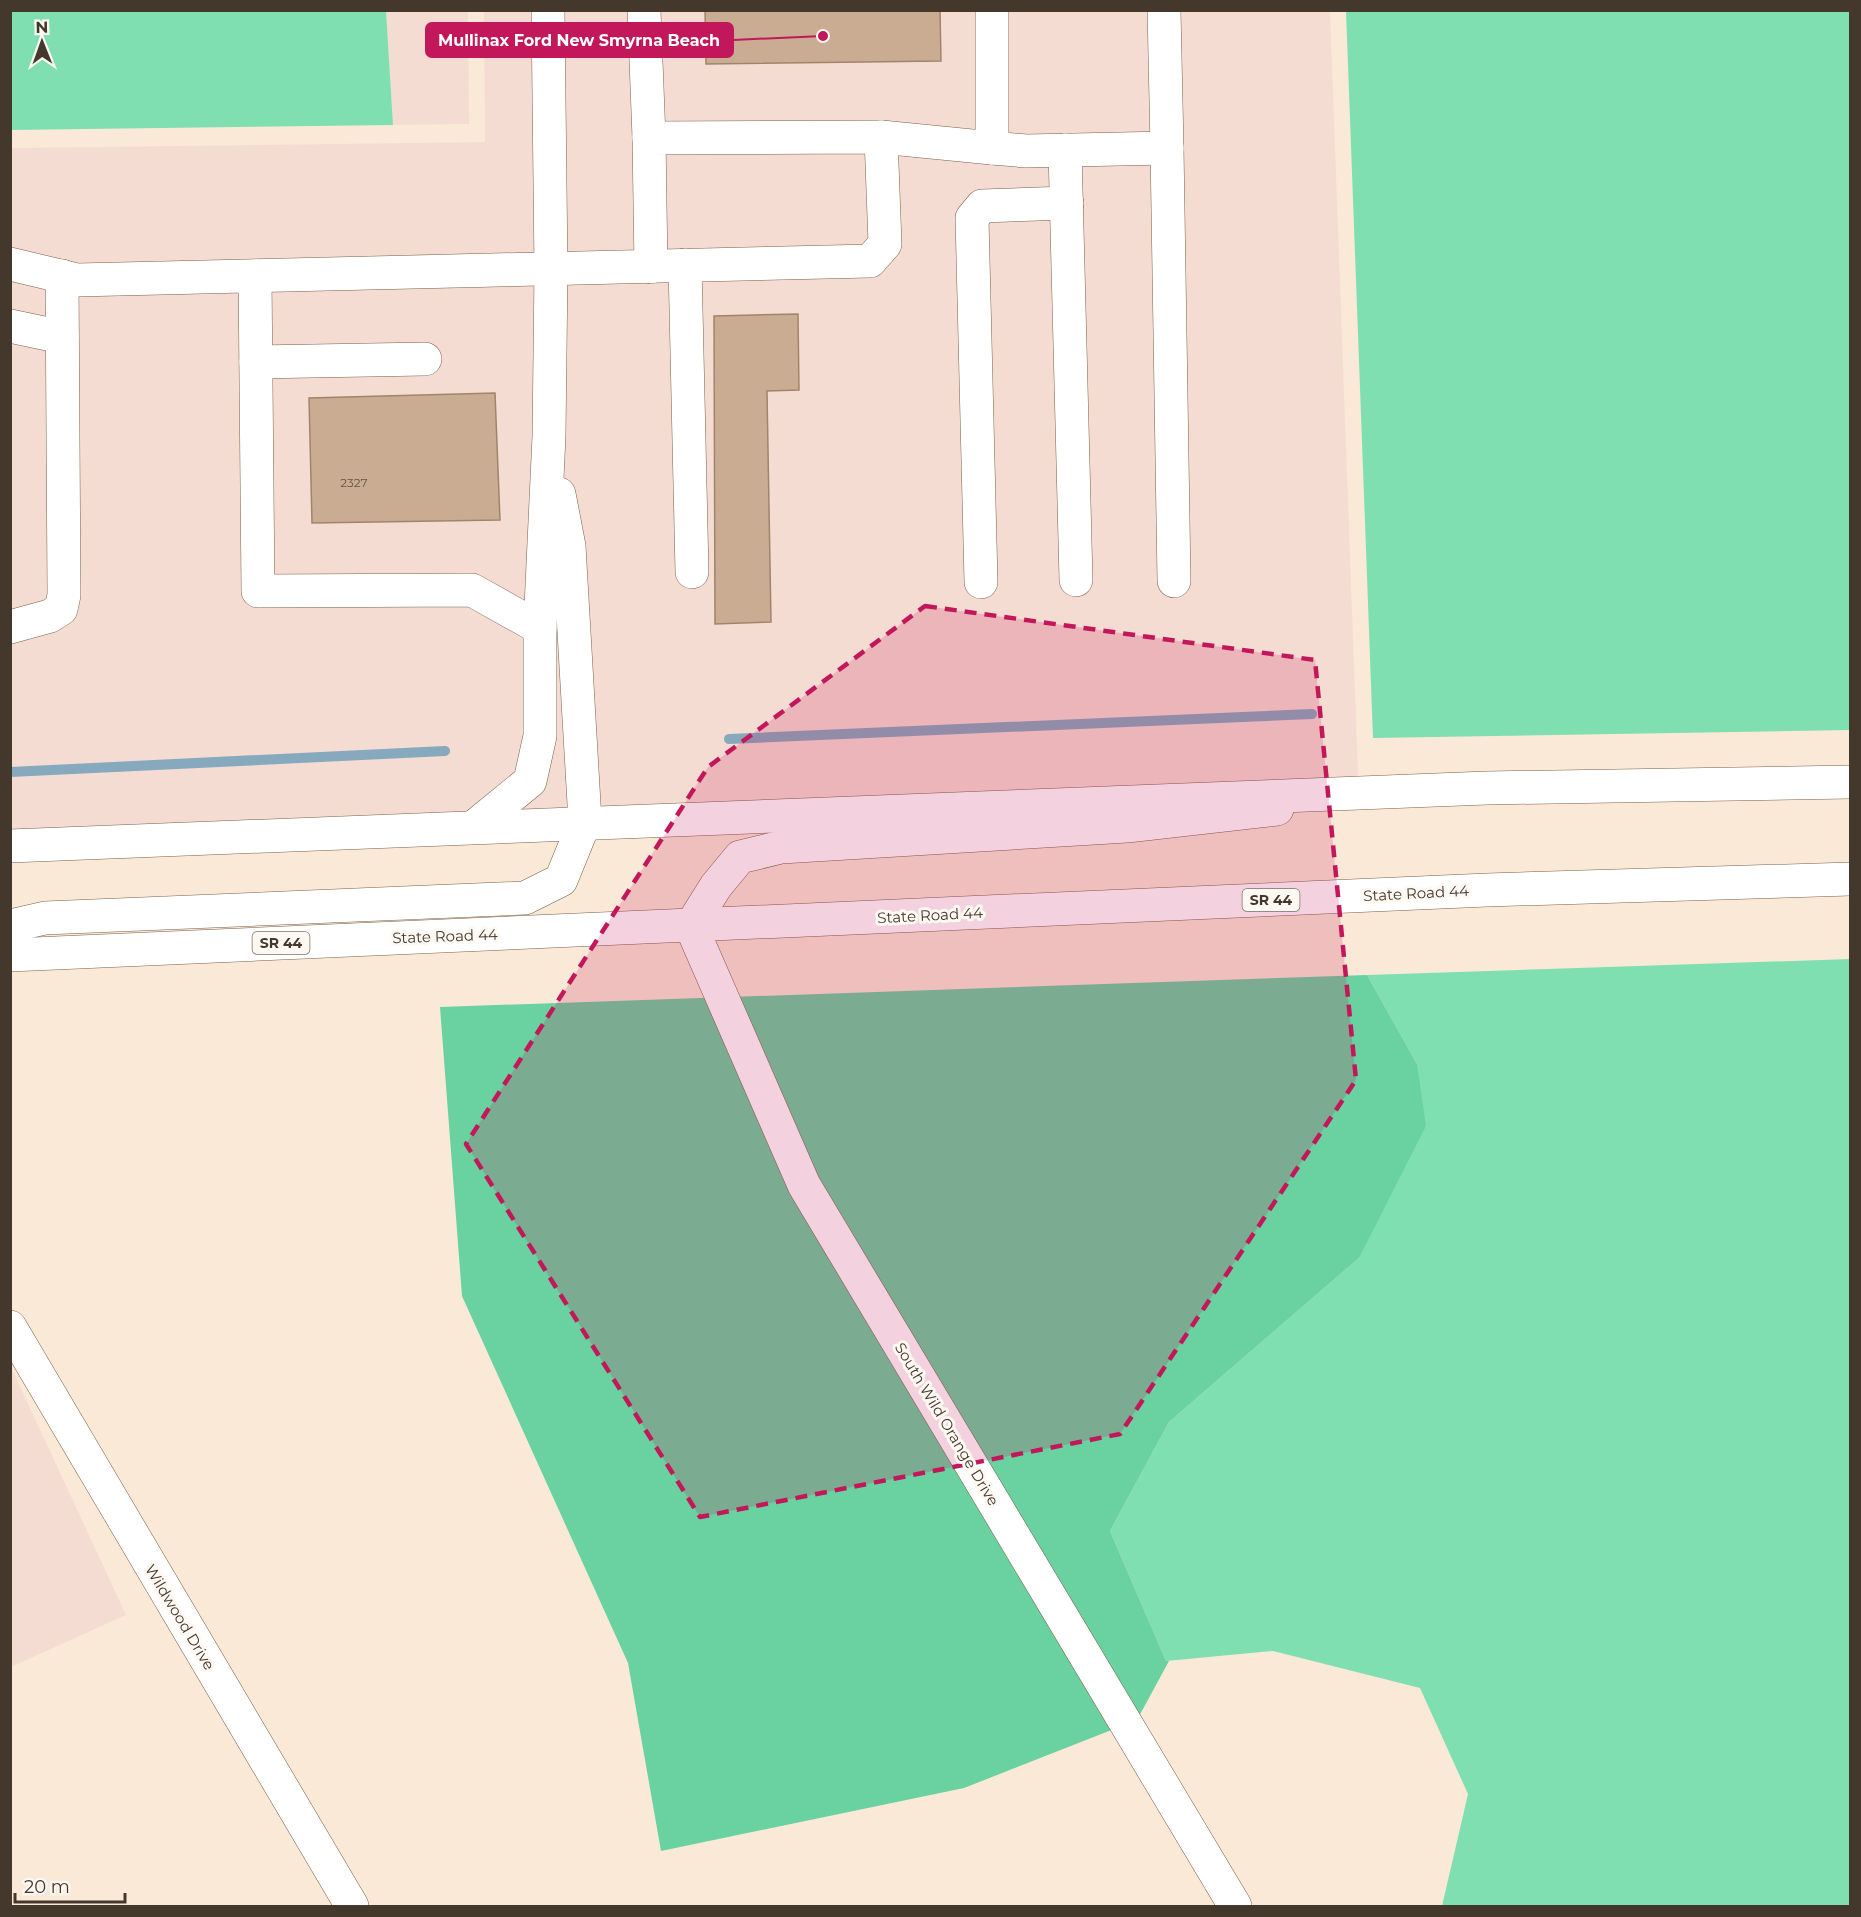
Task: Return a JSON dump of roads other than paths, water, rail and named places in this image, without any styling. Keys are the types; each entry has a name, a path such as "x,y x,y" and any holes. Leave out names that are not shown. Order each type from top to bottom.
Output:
{"main road":[{"path":"475,826 530,781 540,736 540,628 549,436 551,270 548,10"},
{"path":"644,10 651,267"},
{"path":"992,10 992,148"},
{"path":"1164,10 1174,581"},
{"path":"649,138 881,137 992,148 1065,150 1167,148"},
{"path":"10,264 77,280 870,261 885,244 881,137"},
{"path":"1065,150 1076,580"},
{"path":"981,582 972,218 982,206 1067,203"},
{"path":"685,265 692,572"},
{"path":"19,622 50,616 61,609 64,595 62,276"},
{"path":"255,276 258,591 472,590 540,628"},
{"path":"10,326 62,337"},
{"path":"256,362 425,359"},
{"path":"10,926 45,918 525,898 561,880 585,821 569,546 549,436"},
{"path":"10,846 585,821 1453,789 1851,782"},
{"path":"691,926 716,886 740,857 781,847 1127,826 1453,789"},
{"name":"State Road 44","path":"10,955 1487,890 1851,879"},
{"name":"South Wild Orange Drive","path":"691,926 804,1185 1235,1906"},
{"name":"Wildwood Drive","path":"10,1327 352,1906"}],"waterway":[{"path":"729,739 1312,714"},
{"path":"10,772 445,751"}],"place":[{"name":"Mullinax Ford New Smyrna Beach","path":"823,36"}]}
